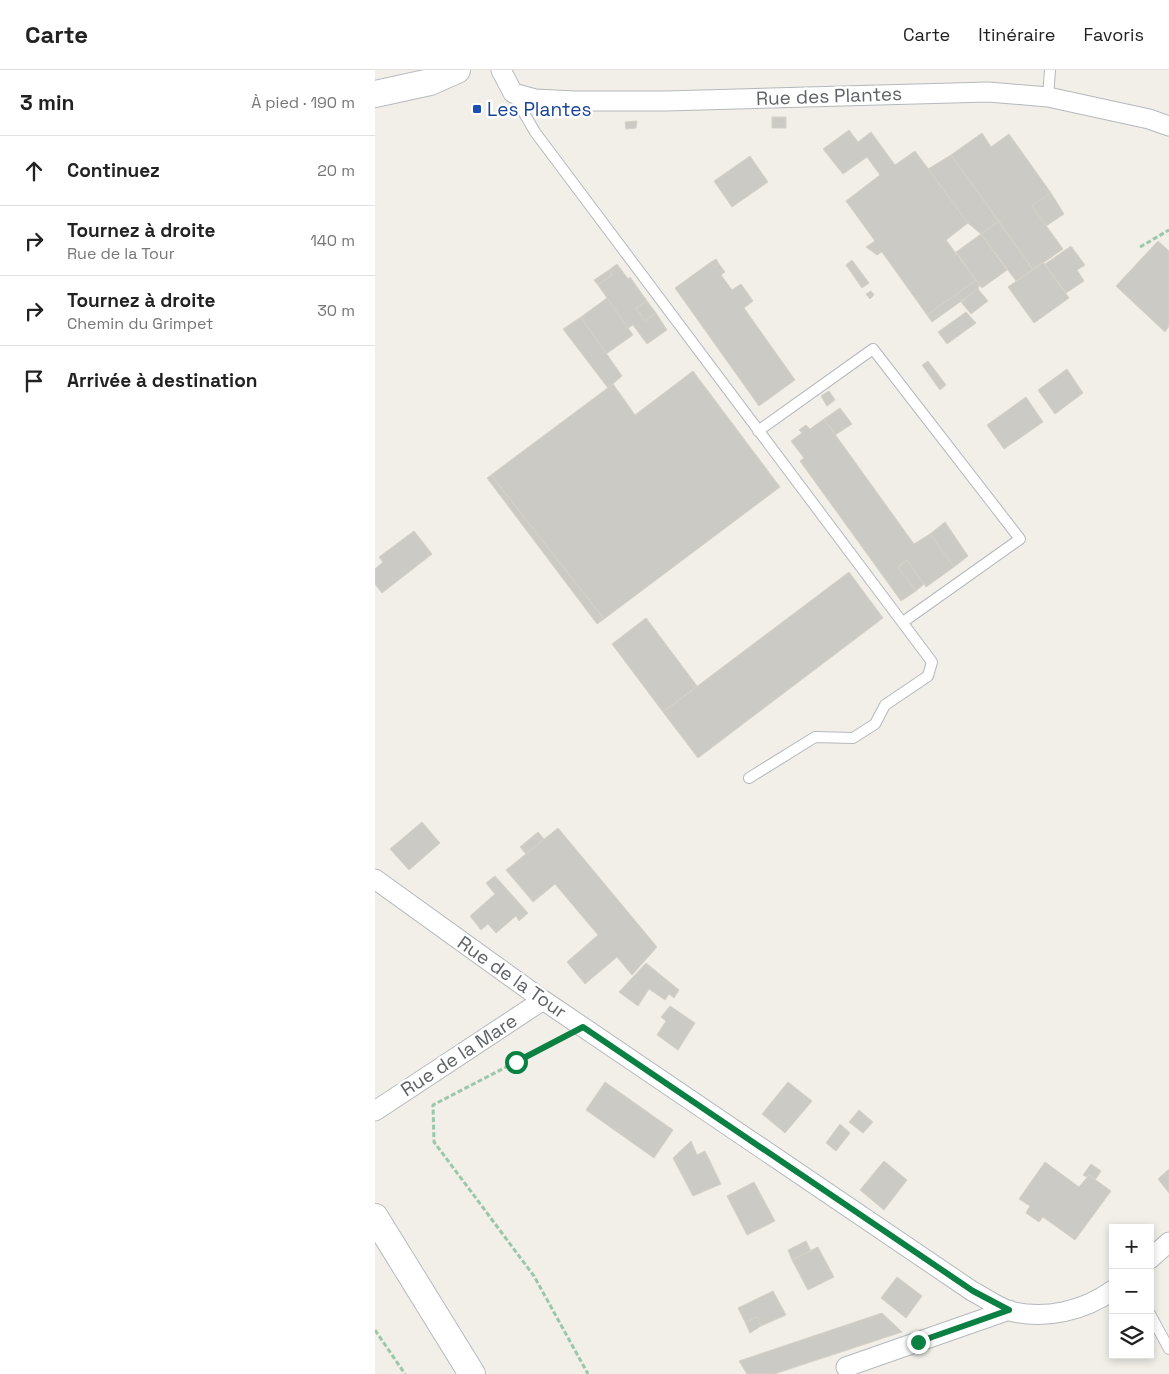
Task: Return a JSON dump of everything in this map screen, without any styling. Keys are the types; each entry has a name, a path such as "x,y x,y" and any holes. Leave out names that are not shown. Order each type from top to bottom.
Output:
{"main road":[{"path":"375,94 430,82 457,70"},
{"path":"375,1217 472,1374"}],"street":[{"path":"501,70 513,93"},
{"name":"Rue des Plantes","path":"513,93 535,99 666,101 987,92 1048,98 1149,119 1169,126"},
{"name":"Rue de la Tour","path":"375,879 543,1000 973,1291 1009,1310 1034,1315 1068,1312 1100,1300 1109,1293"},
{"name":"Rue de la Mare","path":"381,1107 543,1000"},
{"path":"1154,1255 1169,1242"},
{"path":"846,1367 1009,1310"}],"lane":[{"path":"1048,98 1050,70"},
{"path":"513,93 535,132 932,662 928,676 885,705 875,724 853,738 815,737 749,778"},
{"path":"758,431 873,349 1020,539 903,622"},
{"path":"1154,1321 1169,1349"}],"path":[{"path":"1140,247 1169,230"},
{"path":"583,1027 433,1105 434,1142 534,1276 588,1374"},
{"path":"375,1330 405,1374"}],"building":[{"path":"772,117 786,117 786,128 772,128"},
{"path":"637,121 636,128 626,129 625,122"},
{"path":"849,130 858,142 871,132 895,165 915,151 968,223 946,240 976,280 927,315 882,252 877,255 866,247 875,241 846,201 880,175 867,157 843,174 823,149"},
{"path":"982,133 991,147 1009,134 1051,193 1032,206 1063,249 1033,270 951,155"},
{"path":"951,155 999,221 981,234 968,223 928,169"},
{"path":"750,156 768,182 732,207 714,181"},
{"path":"1051,193 1064,214 1046,226 1032,206"},
{"path":"999,221 1033,270 1016,281 981,234"},
{"path":"981,234 1007,270 982,288 956,252"},
{"path":"1158,241 1169,251 1169,326 1165,332 1116,286"},
{"path":"1071,246 1085,265 1077,270 1084,281 1066,293 1045,264"},
{"path":"716,259 719,264 714,267 711,262"},
{"path":"852,260 869,283 862,288 846,265"},
{"path":"711,262 714,267 719,264 725,272 721,275 732,290 741,284 753,301 744,308 795,380 759,406 675,288"},
{"path":"1043,262 1069,298 1034,323 1008,287"},
{"path":"617,264 628,279 630,277 647,301 636,308 645,321 656,313 667,330 647,344 633,325 628,328 598,285 612,275 609,270"},
{"path":"609,270 612,275 598,285 594,280"},
{"path":"976,280 980,285 978,289 932,322 927,315"},
{"path":"978,289 988,301 971,314 961,302"},
{"path":"871,291 874,295 870,299 866,294"},
{"path":"607,298 633,335 606,354 581,317"},
{"path":"647,301 656,313 645,321 636,308"},
{"path":"966,312 976,323 947,344 938,332"},
{"path":"581,317 622,376 608,388 563,329"},
{"path":"928,361 946,385 940,390 922,365"},
{"path":"1067,369 1083,393 1055,414 1038,390"},
{"path":"693,371 780,487 604,619 491,475 613,384 635,415"},
{"path":"829,391 835,400 827,406 821,396"},
{"path":"1026,397 1043,422 1004,449 987,425"},
{"path":"840,408 852,424 835,435 824,419"},
{"path":"824,419 914,544 930,534 954,567 926,587 907,560 898,567 916,591 901,601 800,461 804,458 791,441 802,433 799,430 806,425 810,429"},
{"path":"491,475 604,619 597,624 487,478"},
{"path":"945,522 968,556 954,567 930,534"},
{"path":"414,531 432,554 382,593 375,584 375,569 383,562 379,557"},
{"path":"907,560 924,584 916,591 898,567"},
{"path":"849,572 883,618 698,758 663,712"},
{"path":"646,618 697,686 663,712 612,644"},
{"path":"422,822 440,843 409,870 390,849"},
{"path":"558,828 657,947 632,975 617,957 585,984 567,962 598,935 555,884 533,902 506,870"},
{"path":"538,832 544,839 526,854 520,847"},
{"path":"495,876 528,913 519,921 516,916 496,933 488,924 481,930 470,916 495,894 486,883"},
{"path":"646,963 679,990 674,998 669,994 665,1000 649,989 638,1006 619,992"},
{"path":"670,1006 695,1023 678,1050 657,1035 666,1021 661,1017"},
{"path":"605,1082 673,1130 654,1158 586,1110"},
{"path":"788,1082 812,1101 785,1133 762,1114"},
{"path":"859,1110 873,1122 863,1133 849,1122"},
{"path":"840,1124 850,1133 836,1151 826,1143"},
{"path":"691,1141 697,1155 705,1151 721,1184 693,1196 673,1158"},
{"path":"884,1161 907,1180 884,1210 860,1190"},
{"path":"1045,1162 1079,1187 1089,1175 1111,1191 1075,1240 1043,1217 1039,1222 1026,1213 1030,1206 1019,1199"},
{"path":"1091,1164 1101,1171 1095,1180 1089,1175 1087,1177 1083,1175"},
{"path":"1169,1169 1169,1193 1158,1179"},
{"path":"754,1182 775,1221 747,1235 727,1196"},
{"path":"806,1241 811,1251 792,1260 788,1250"},
{"path":"818,1247 834,1277 808,1290 792,1260"},
{"path":"897,1277 922,1296 906,1318 881,1298"},
{"path":"773,1291 786,1315 761,1326 757,1317 745,1322 738,1308"},
{"path":"882,1313 902,1332 774,1374 747,1374 739,1361"},
{"path":"757,1317 761,1326 750,1333 745,1322"}],"place":[{"name":"Les Plantes","path":"477,109"}],"route":[{"path":"516,1062 583,1027 973,1291 1009,1310 918,1342"}]}
